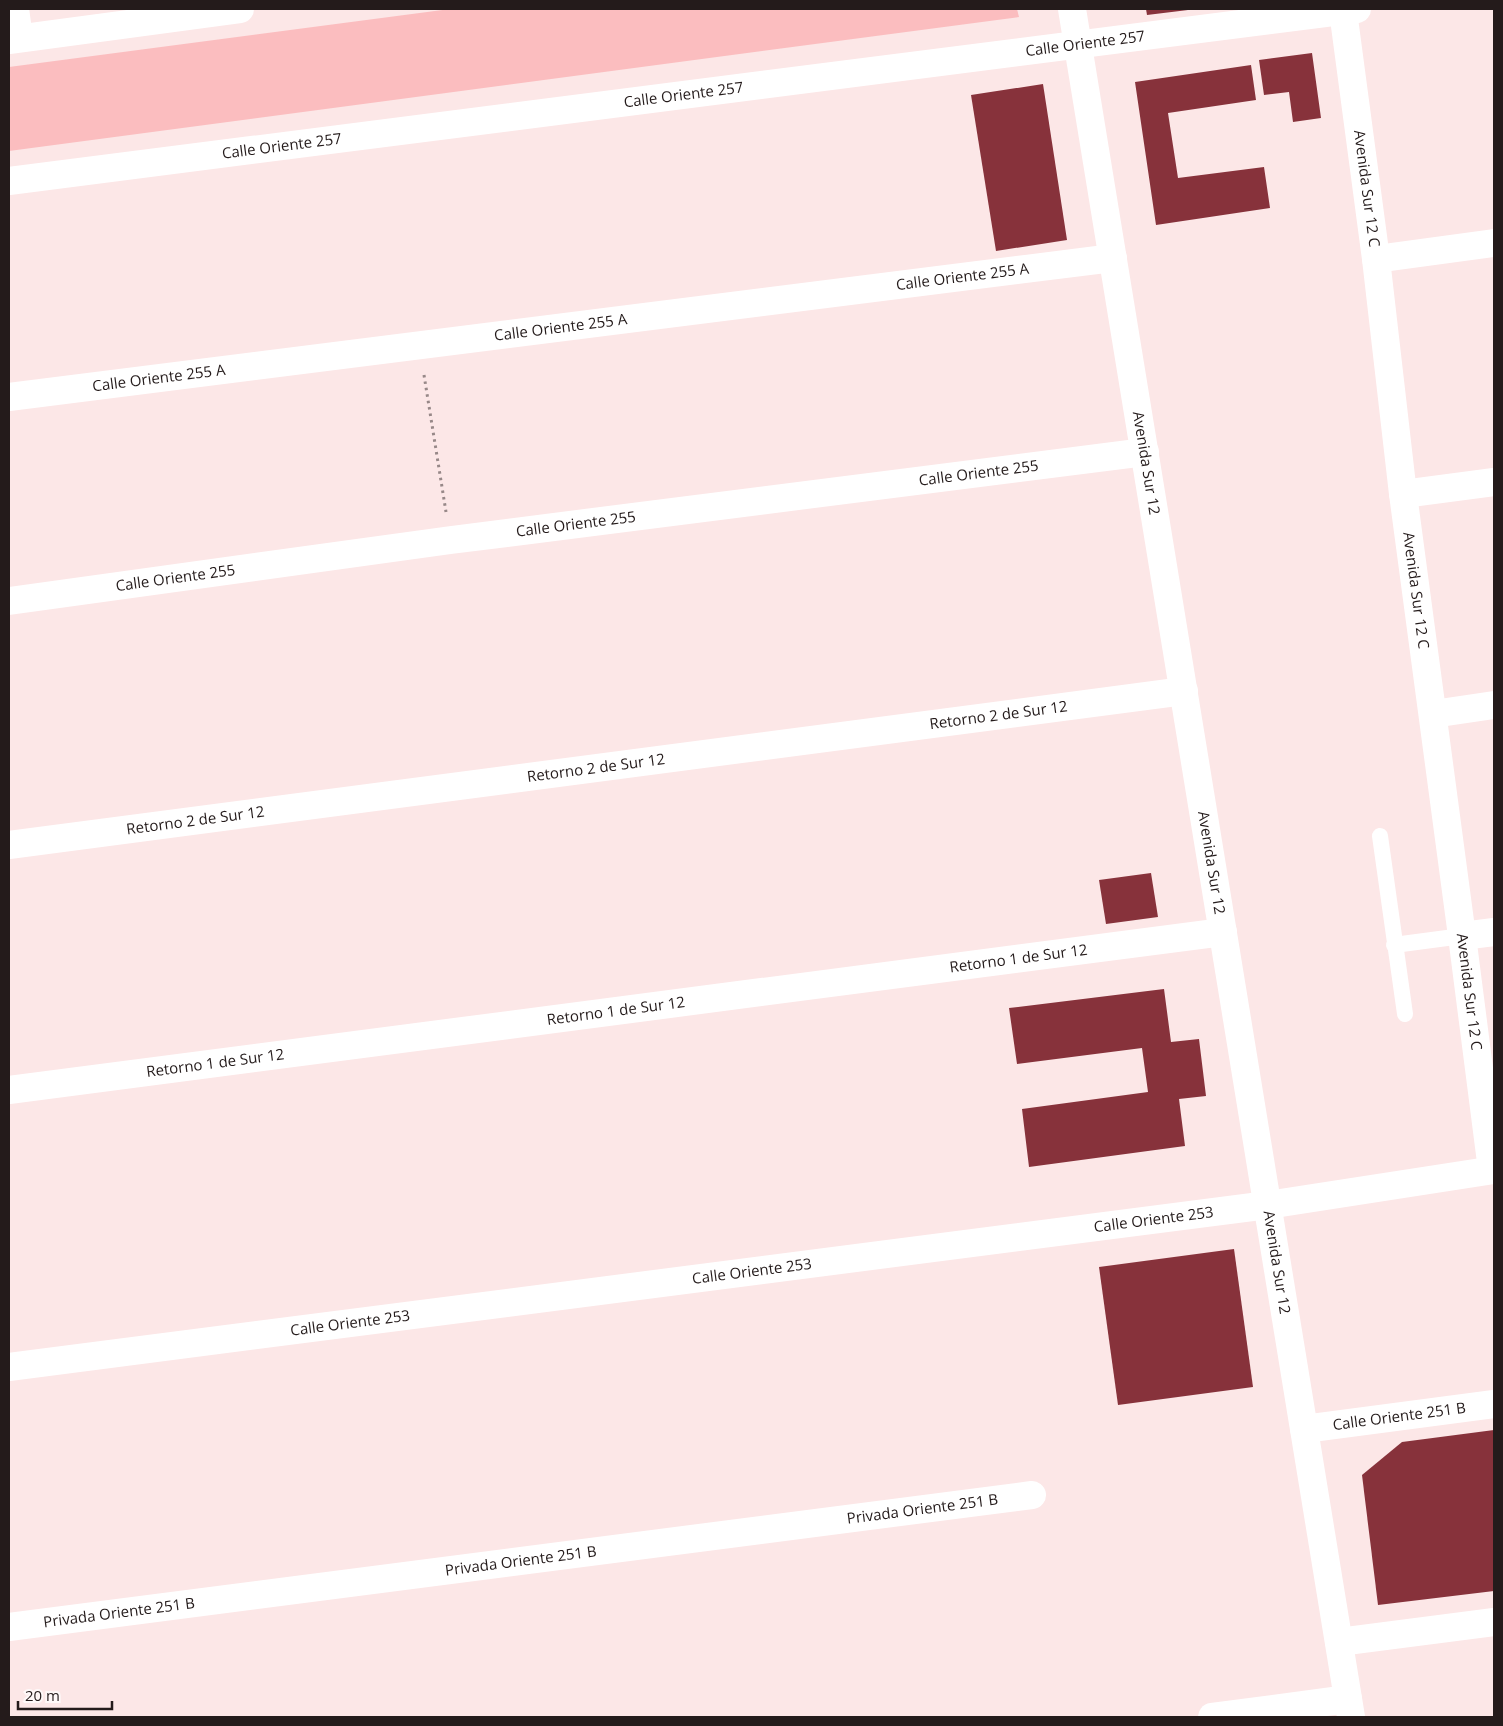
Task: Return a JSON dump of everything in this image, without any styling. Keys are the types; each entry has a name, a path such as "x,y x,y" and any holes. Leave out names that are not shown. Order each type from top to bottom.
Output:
{"street":[{"path":"15,9 14,39 240,9"},
{"name":"Avenida Sur 12","path":"1072,9 1350,1708"},
{"name":"Calle Oriente 257","path":"9,181 1350,10"},
{"name":"Avenida Sur 12 C","path":"1350,10 1403,494 1493,1170"},
{"path":"1376,259 1494,244"},
{"name":"Calle Oriente 255 A","path":"9,397 1113,258"},
{"name":"Calle Oriente 255","path":"9,601 451,540 1145,452"},
{"path":"1403,494 1494,482"},
{"name":"Retorno 2 de Sur 12","path":"9,845 1184,691"},
{"path":"1433,714 1494,705"},
{"name":"Retorno 1 de Sur 12","path":"9,1090 1223,932"},
{"path":"1462,936 1494,932"},
{"name":"Calle Oriente 253","path":"9,1367 1268,1205 1493,1170"},
{"name":"Calle Oriente 251 B","path":"1304,1429 1494,1404"},
{"name":"Privada Oriente 251 B","path":"9,1627 1032,1495"},
{"path":"1339,1642 1494,1622"},
{"path":"1212,1717 1350,1708"}],"lane":[{"path":"1380,836 1405,1014"},
{"path":"1394,945 1462,936"}],"path":[{"path":"419,345 451,540"}],"shaded area":[{"path":"450,9 1017,9 1019,17 9,151 9,67"}],"building":[{"path":"1146,9 1188,9 1188,10 1147,15"},
{"path":"1312,53 1321,118 1293,122 1289,92 1264,95 1259,60"},
{"path":"1251,65 1256,100 1168,113 1178,178 1264,167 1270,208 1156,225 1135,82"},
{"path":"1043,84 1067,240 996,251 971,95"},
{"path":"1151,873 1158,917 1106,924 1099,880"},
{"path":"1164,989 1171,1042 1199,1039 1206,1096 1179,1099 1185,1146 1029,1167 1022,1109 1148,1092 1142,1048 1017,1064 1009,1008"},
{"path":"1234,1249 1253,1387 1118,1405 1099,1267"},
{"path":"1494,1430 1494,1591 1378,1605 1362,1475 1402,1442"}]}
